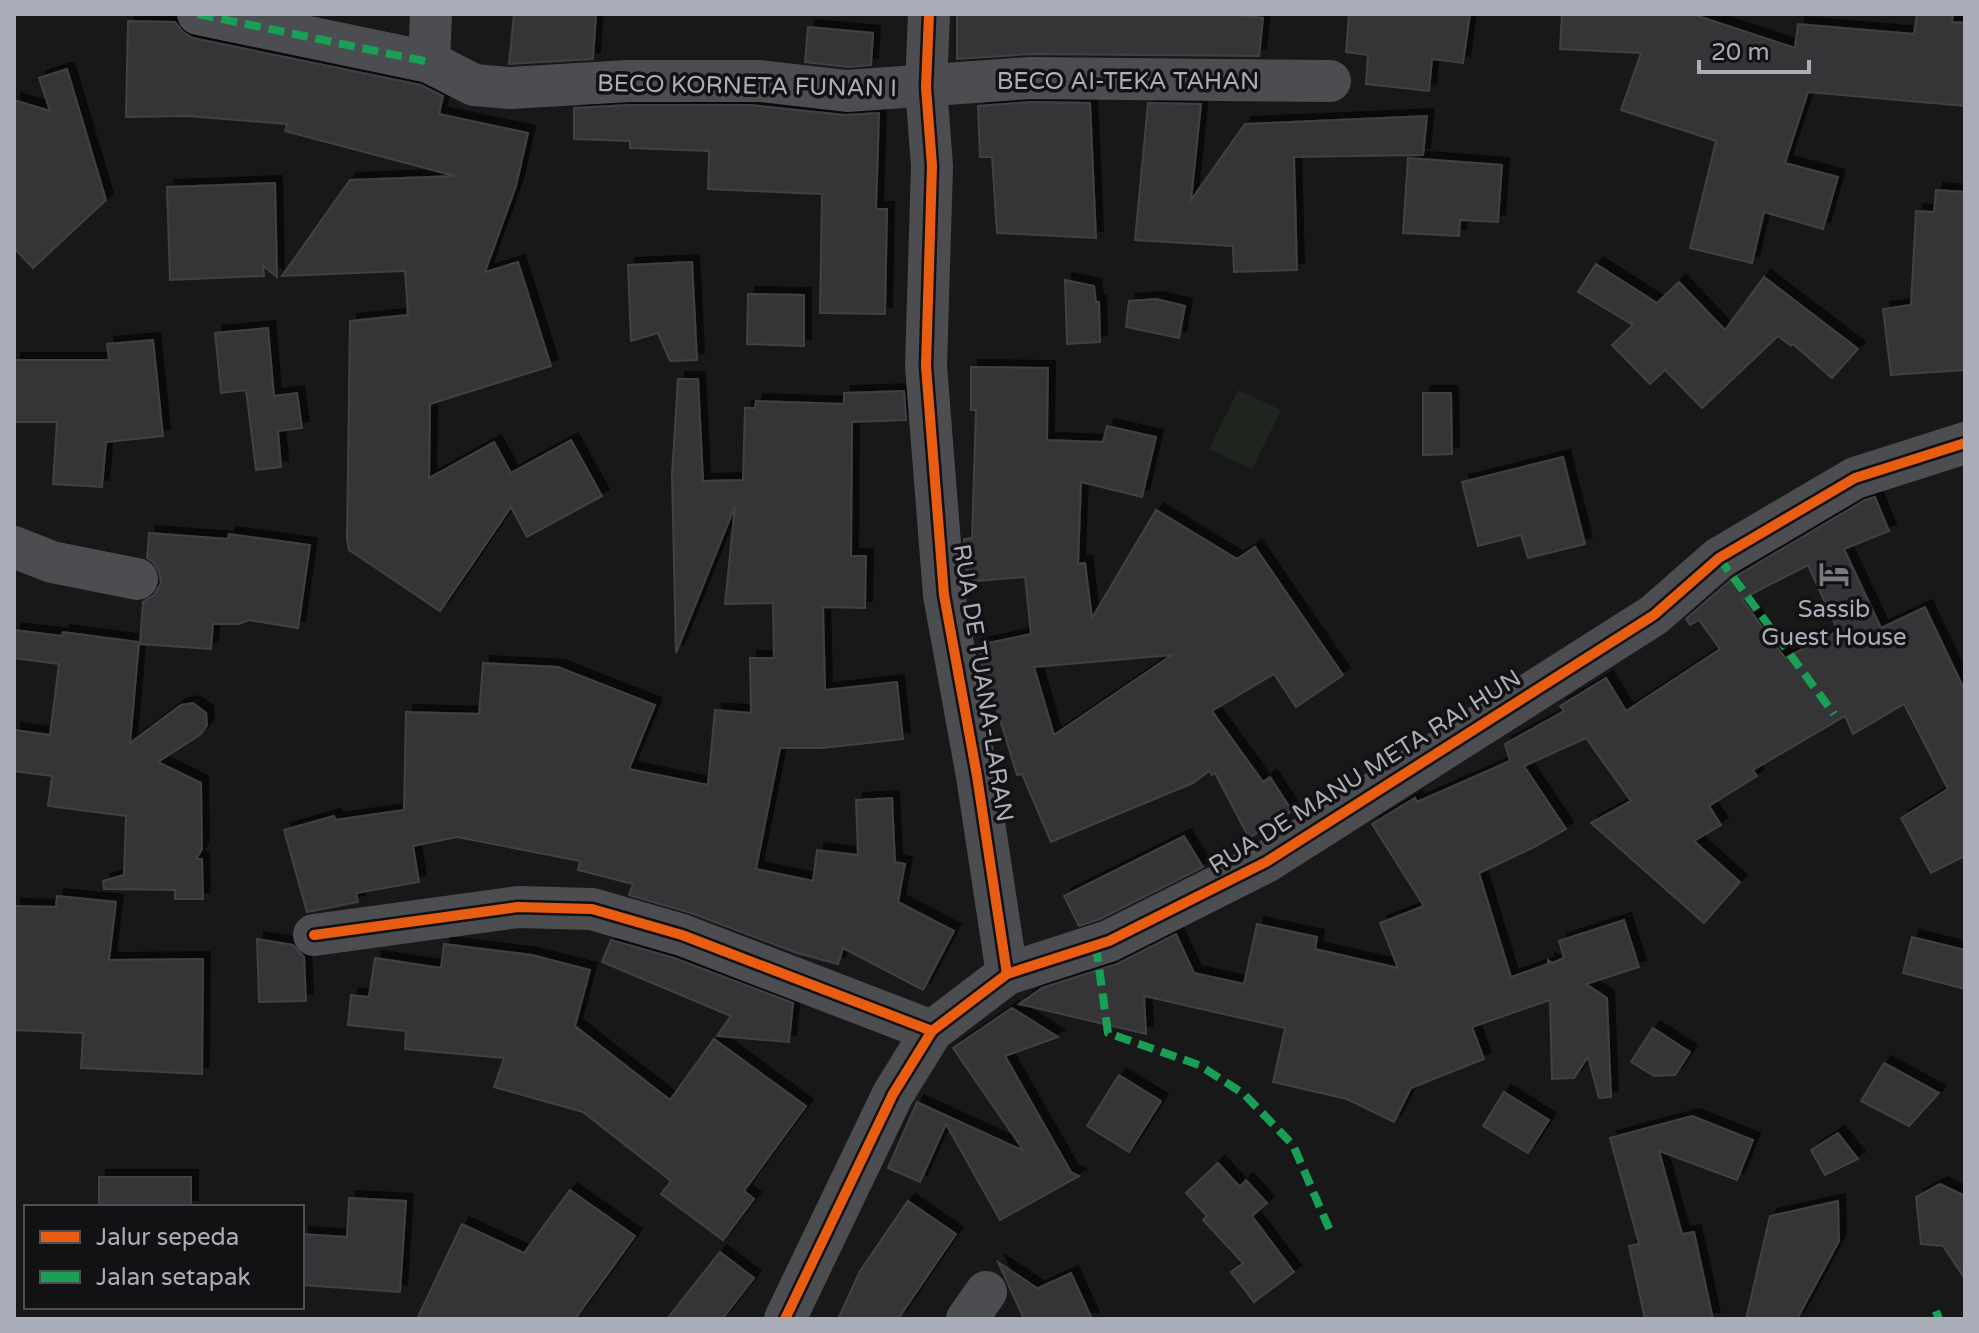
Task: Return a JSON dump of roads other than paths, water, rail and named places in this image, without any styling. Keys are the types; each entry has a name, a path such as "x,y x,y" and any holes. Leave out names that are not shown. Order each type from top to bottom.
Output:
{"street":[{"name":"BECO KORNETA FUNAN I","path":"198,14 429,62 474,85 510,88 629,81 760,81 847,91 926,87"},
{"path":"429,62 431,14"},
{"name":"RUA DE TUANA-LARAN","path":"929,14 926,87 932,166 926,366 944,595 977,776 1007,974"},
{"name":"BECO AI-TEKA TAHAN","path":"926,87 1031,78 1330,81"},
{"name":"RUA DE MANU META RAI HUN","path":"785,1319 893,1094 932,1031 1007,974 1109,941 1266,862 1654,615 1719,558 1855,478 1965,443"},
{"path":"14,547 52,562 137,579"},
{"path":"314,935 518,907 592,909 682,935 932,1031"}],"place":[{"name":"Sassib Guest House","path":"1834,574"}]}
